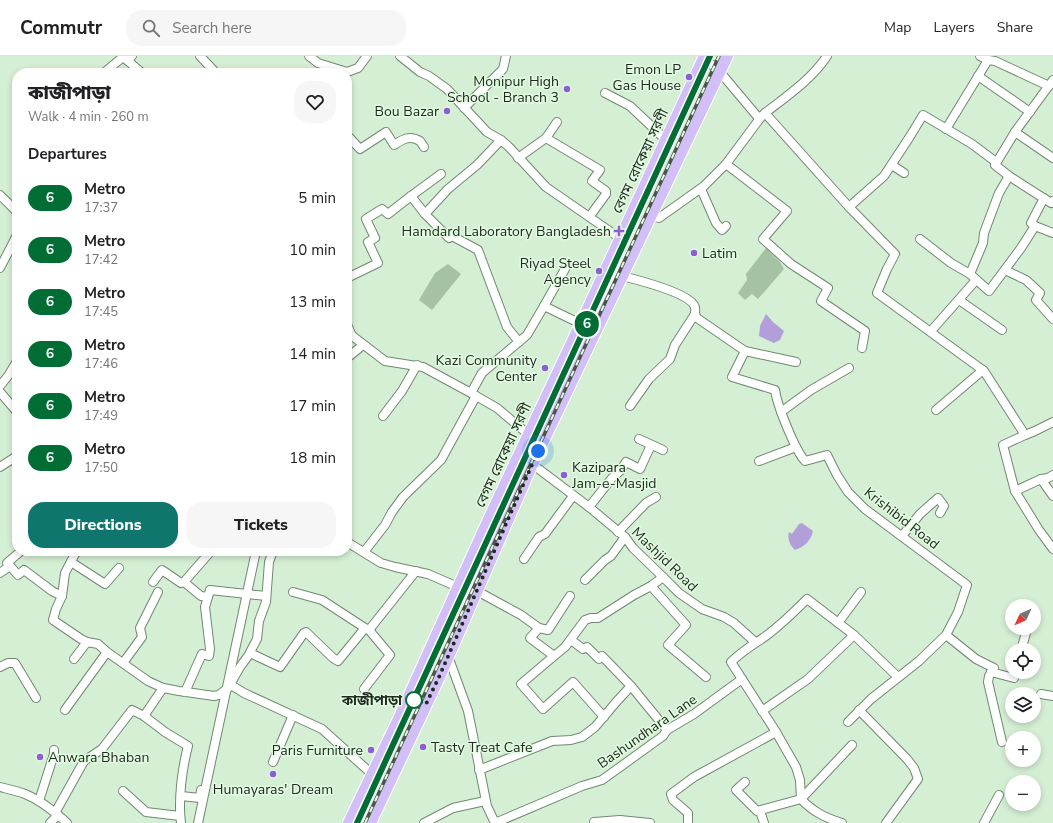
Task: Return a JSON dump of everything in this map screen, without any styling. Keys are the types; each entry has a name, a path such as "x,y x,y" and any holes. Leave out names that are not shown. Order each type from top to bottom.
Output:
{"main road":[{"path":"370,823 448,656 532,464 727,56"},
{"name":"বেগম রোকেয়া সরণী","path":"349,823 621,239 704,57"}],"street":[{"path":"200,56 211,68"},
{"path":"309,56 318,63 334,68"},
{"path":"352,70 358,68 367,56"},
{"path":"400,56 420,72 439,83 487,132 501,140 546,187 590,216 621,239"},
{"path":"464,108 503,69 506,56"},
{"path":"651,216 659,218 701,189 726,164 763,115 798,87 827,56"},
{"path":"980,56 993,59 1051,83 1015,132 994,165 1051,203 1053,201"},
{"path":"110,68 123,57 130,58 138,68"},
{"path":"704,57 720,72 757,116 763,115"},
{"path":"946,128 978,76 993,59"},
{"path":"978,76 1030,112"},
{"path":"605,93 630,106 666,140"},
{"path":"763,115 895,254 877,293 983,370 1026,435"},
{"path":"849,207 884,176 923,115 972,144 996,162"},
{"path":"518,158 546,138 557,122"},
{"path":"352,140 360,149 386,132 394,145 408,137 420,140 424,147"},
{"path":"1015,132 1053,158"},
{"path":"546,138 600,170 592,181 606,190 606,194 590,216"},
{"path":"425,214 448,189 477,165 501,140"},
{"path":"726,164 787,211 763,239 791,264 828,288 821,301 865,331 862,348"},
{"path":"892,165 904,173"},
{"path":"352,276 378,263 368,242 375,238 366,218 382,210 388,214 441,174"},
{"path":"930,331 960,300 973,277 984,243 984,233 999,193 1009,176"},
{"path":"701,189 716,223 722,230 726,226"},
{"path":"0,195 12,207"},
{"path":"411,196 425,214 449,238 452,236 478,250 507,328 519,342"},
{"path":"1044,198 1031,223 1053,233"},
{"path":"920,238 951,264 973,277 989,292 1035,226"},
{"path":"0,268 2,258 12,243"},
{"path":"364,552 386,525 392,512 403,496 441,460 474,394 482,373 527,335 536,322 565,269"},
{"path":"1005,270 1026,280 1040,294 1036,300 1053,319"},
{"path":"622,276 682,295 694,304 696,309 695,314 675,345 670,359 649,380 630,406"},
{"path":"960,300 1002,330"},
{"path":"544,306 581,324"},
{"path":"695,314 697,318 745,351 796,362"},
{"path":"352,337 385,361 423,367 474,394 497,408 529,435"},
{"path":"352,354 363,345"},
{"name":"Krishibid Road","path":"745,351 732,377 775,390 781,412 801,457 805,461 827,455 848,492 865,509 967,585 958,612 946,635"},
{"path":"383,416 402,391 417,365"},
{"path":"781,412 811,390 849,368"},
{"path":"0,386 12,369"},
{"path":"936,410 983,370"},
{"path":"0,392 12,406"},
{"path":"1053,422 1003,445 1016,491 1039,530 1053,549"},
{"path":"639,439 663,450"},
{"path":"588,507 612,478 620,471 626,462 640,469 651,445"},
{"path":"759,461 796,447"},
{"path":"0,467 12,459"},
{"name":"Mashjid Road","path":"532,464 622,535 633,548 690,602 734,623 755,642"},
{"path":"1016,491 1053,475"},
{"path":"1041,479 1053,496"},
{"path":"524,559 539,537 545,534 573,496"},
{"name":"Mashjid Road","path":"622,535 646,504 656,497"},
{"path":"902,536 920,514 938,498 944,506 940,513"},
{"path":"585,580 611,556 622,535"},
{"path":"352,545 381,563 428,574 458,587"},
{"path":"15,556 7,562 18,576 24,570 62,596"},
{"path":"75,556 65,573 62,596 52,619 87,642 98,644 148,681 163,688 214,696 220,695 231,685 257,639 259,621 266,602 269,562 271,556"},
{"path":"184,582 207,556"},
{"path":"198,823 255,556"},
{"path":"71,562 105,584 119,568"},
{"path":"0,573 10,566"},
{"path":"153,582 162,570 181,583 184,582 200,596 208,597"},
{"path":"250,653 280,668 306,632 338,661 416,571"},
{"path":"604,717 573,682 543,709 522,684 571,640 586,620 598,618 651,586 663,576"},
{"path":"651,586 686,625 668,645 706,676"},
{"path":"185,692 202,654 209,656 210,649 205,607 210,590 266,596"},
{"path":"477,591 521,615 539,628 548,630 570,596"},
{"path":"124,663 142,636 140,628 158,592"},
{"path":"294,592 322,600 367,629 390,656 364,689"},
{"path":"838,623 861,592"},
{"path":"842,823 822,816 809,808 801,799 800,780 796,766 731,662 739,654 786,620 807,599 854,635 898,678"},
{"path":"539,628 530,638 554,656"},
{"path":"762,710 808,679 854,635"},
{"path":"848,722 871,699 919,661 946,635 976,659 994,668 989,676 988,682 1002,742"},
{"path":"571,640 583,649 587,647 599,659 602,656 632,686 667,730"},
{"path":"74,660 87,642"},
{"path":"65,710 107,652"},
{"path":"448,656 468,711 485,801 490,814 496,823"},
{"path":"0,667 8,663 15,663 36,698"},
{"path":"991,672 1005,676"},
{"name":"Bashundhara Lane","path":"496,823 576,788 602,780 662,736 667,730 694,714 742,679"},
{"path":"231,685 244,693 322,729 373,774"},
{"path":"479,770 552,741 571,740 582,737 604,717 632,686"},
{"path":"144,716 163,688"},
{"path":"1041,694 1053,696"},
{"path":"50,823 84,761 102,749 132,710 144,716 165,732 188,746 184,759 181,820 146,812 123,791"},
{"path":"859,710 907,759 914,768 918,779 886,823"},
{"path":"273,762 293,715"},
{"path":"688,823 688,813 673,800 671,794 694,777 776,732"},
{"path":"181,796 200,798 207,758 213,737"},
{"path":"745,782 736,790 757,811 801,799 852,745"},
{"path":"39,801 54,750"},
{"path":"0,788 25,794 39,801 66,823"},
{"path":"984,823 999,794"},
{"path":"424,823 453,808 485,801"},
{"path":"760,811 764,823"},
{"path":"594,822 620,820 650,823"}],"green space":[{"path":"766,248 780,262 784,269 758,299 752,294 745,300 738,293 747,280 746,274"},
{"path":"448,264 461,274 432,310 419,300 435,273"}],"shaded area":[{"path":"766,314 784,331 780,340 774,343 759,336 760,326"},
{"path":"802,523 813,531 811,538 807,543 795,550 789,542 789,532 792,534 799,524"}],"railway":[{"path":"357,823 710,56"},
{"path":"365,823 719,56"}],"metro line":[{"name":"6","path":"357,823 710,56"}],"place":[{"name":"Emon LP Gas House","path":"689,77"},
{"name":"Monipur High School - Branch 3","path":"567,89"},
{"name":"Bou Bazar","path":"447,111"},
{"name":"Hamdard Laboratory Bangladesh","path":"619,231"},
{"name":"Latim","path":"694,253"},
{"name":"Riyad Steel Agency","path":"599,271"},
{"name":"Kazi Community Center","path":"545,368"},
{"name":"Kazipara Jam-e-Masjid","path":"564,475"},
{"name":"কাজীপাড়া","path":"414,700"},
{"name":"Tasty Treat Cafe","path":"423,747"},
{"name":"Paris Furniture","path":"371,750"},
{"name":"Anwara Bhaban","path":"40,757"},
{"name":"Humayaras' Dream","path":"273,774"}],"route":[{"path":"414,700 426,704 538,451"}]}
